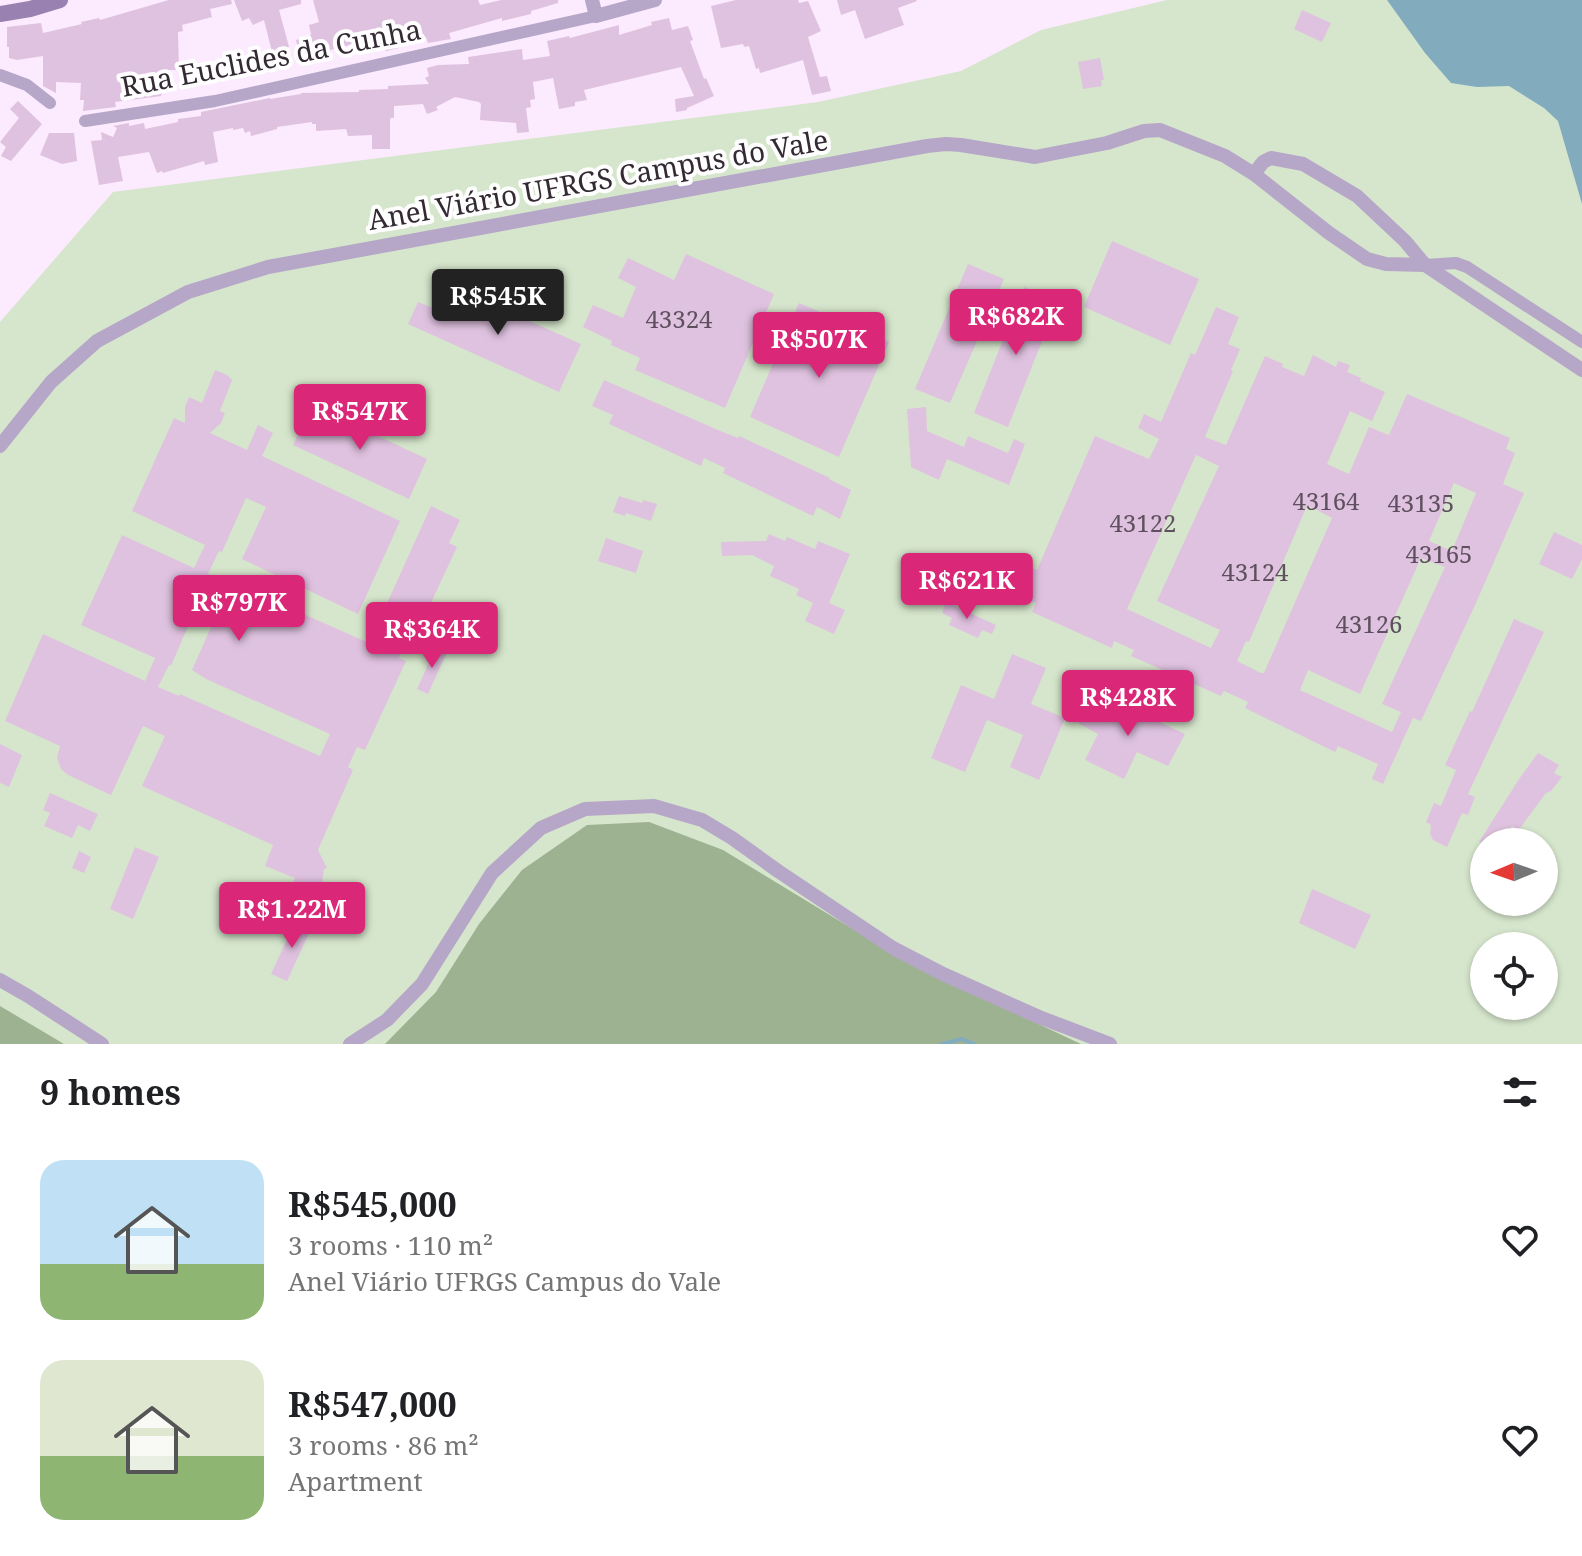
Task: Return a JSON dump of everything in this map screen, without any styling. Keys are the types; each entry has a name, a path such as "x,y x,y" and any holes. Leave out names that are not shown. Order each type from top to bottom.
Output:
{"main road":[{"path":"0,14 29,4 60,0"}],"street":[{"path":"592,0 596,16"},
{"name":"Rua Euclides da Cunha","path":"85,121 215,101 655,0"},
{"path":"0,75 27,85 50,103"},
{"name":"Anel Viário UFRGS Campus do Vale","path":"0,446 51,382 97,341 188,292 268,267 927,146 946,144 1035,157 1107,143 1144,131 1160,130 1225,156 1254,174 1367,259 1386,264 1425,265"},
{"path":"1254,174 1263,162 1271,158 1303,164 1357,196 1405,241 1425,265 1582,370"},
{"path":"1425,265 1456,263 1467,267 1582,342"},
{"path":"350,1044 387,1020 422,984 492,873 541,828 585,809 654,806 702,820 893,948 1039,1017 1110,1044"},
{"path":"0,980 102,1044"}],"green space":[{"path":"1167,0 1582,0 1582,1044 0,1044 0,322 113,192 818,102 961,71 1041,30"},
{"path":"649,822 723,850 907,962 1081,1044 385,1044 436,992 479,924 522,870 587,825"},
{"path":"0,1006 64,1044 0,1044"}],"water":[{"path":"1387,0 1582,0 1582,204 1558,121 1544,108 1509,86 1477,87 1451,83"}],"building":[{"path":"169,0 231,0 232,4 210,9 212,17 182,25 183,31 178,32 179,70 164,70 161,96 115,102 116,107 83,111 81,83 56,82 56,93 43,86 43,56 17,60 9,58 7,27 41,23 43,33"},
{"path":"234,0 301,0 301,4 279,10 289,47 272,52 264,20 253,25 249,18 242,21"},
{"path":"313,0 478,0 480,5 501,0 558,0 558,3 531,11 531,14 502,21 502,18 449,33 451,39 428,43 426,37 386,51 384,43 359,49 357,43 330,50 331,55 301,62 296,40 310,36 309,25 319,22"},
{"path":"736,0 808,1 821,31 808,37 820,77 827,76 831,91 812,95 803,60 760,73 749,46 744,47 743,44 721,48 711,6"},
{"path":"837,0 917,1 898,8 904,25 865,39 855,10 841,15"},
{"path":"1302,10 1331,23 1322,42 1294,29"},
{"path":"669,18 672,30 688,26 693,40 690,41 704,79 714,96 687,110 676,112 675,99 694,96 681,67 584,90 587,100 559,109 553,78 533,82 535,99 530,100 531,107 526,108 529,132 517,133 516,123 480,120 479,102 455,97 427,114 423,104 394,106 394,118 390,120 390,149 372,149 372,135 348,136 346,129 316,131 316,124 312,122 277,127 251,136 250,131 245,133 243,128 233,128 213,132 218,162 205,165 204,161 157,173 149,152 118,157 123,181 99,185 91,141 102,140 101,132 113,137 117,128 113,126 144,123 145,129 201,116 201,112 301,93 359,92 388,89 388,86 429,84 425,78 429,76 427,68 469,64 468,57 522,49 523,60 550,56 547,41 619,25 619,35"},
{"path":"1100,58 1104,80 1101,80 1102,86 1083,89 1078,62"},
{"path":"18,101 42,124 11,161 1,156 6,147 0,142 19,118 10,109"},
{"path":"49,133 74,133 77,161 62,164 40,155"},
{"path":"1112,241 1199,279 1170,345 1084,307"},
{"path":"686,254 774,294 725,408 635,370 640,358 611,345 612,341 583,327 593,305 623,318 636,287 618,278 628,258 674,280"},
{"path":"968,264 1004,279 950,403 915,389"},
{"path":"446,284 581,344 559,392 408,324 418,302 435,309"},
{"path":"1024,287 1058,301 1008,427 974,413"},
{"path":"799,303 889,342 839,457 750,417"},
{"path":"1216,307 1239,317 1228,344 1240,349 1205,437 1226,445 1265,356 1304,376 1313,355 1336,367 1338,361 1350,365 1347,372 1361,378 1360,381 1385,392 1372,421 1350,411 1327,464 1349,474 1369,427 1389,435 1407,394 1510,438 1506,449 1515,453 1503,484 1524,493 1421,721 1413,718 1383,784 1372,779 1378,764 1338,746 1335,752 1245,708 1248,702 1224,691 1221,696 1131,656 1134,650 1114,641 1112,648 1032,612 1036,603 1004,590 1016,561 1037,570 1095,436 1149,459 1159,439 1138,428 1144,414 1161,422 1191,353 1195,355","holes":["1196,455 1219,466 1157,601 1220,630 1211,648 1127,609","1454,483 1476,493 1452,551 1429,541","1309,506 1332,518 1264,673 1261,673 1237,661 1246,641 1249,642","1421,558 1445,567 1382,704 1401,712 1392,732 1300,690 1308,670 1360,694"]},
{"path":"215,370 232,380 220,411 225,413 221,423 210,433 247,450 258,425 273,433 262,456 400,521 358,614 242,559 266,507 246,498 222,552 219,551 208,574 171,666 158,687 320,756 330,734 192,670 231,582 369,643 431,506 460,520 449,543 457,547 415,637 410,634 399,658 406,661 365,750 357,747 348,767 353,770 318,850 327,868 324,869 322,883 317,890 310,892 293,883 295,878 265,866 273,845 142,786 165,736 143,726 111,795 61,769 57,758 60,746 5,721 43,634 145,681 155,658 81,625 122,535 194,568 205,545 132,511 174,418 185,423 185,407 189,397 202,403"},
{"path":"604,380 718,430 739,436 851,490 840,519 817,507 813,516 723,473 725,468 704,458 701,466 609,424 613,415 592,406"},
{"path":"311,405 427,459 409,499 293,445"},
{"path":"926,407 927,431 964,447 968,436 1008,453 1014,439 1025,444 1009,485 947,459 939,480 911,467 907,409"},
{"path":"619,496 657,504 651,521 613,512"},
{"path":"1554,532 1582,545 1582,559 1572,579 1539,564"},
{"path":"769,534 785,541 787,537 815,549 818,541 850,554 829,603 845,610 834,634 805,621 813,603 796,595 799,589 770,576 774,566 752,555 722,556 721,542 766,541"},
{"path":"606,538 643,551 636,573 598,561"},
{"path":"946,602 996,625 992,634 982,630 978,638 949,625 952,618 942,613"},
{"path":"1514,619 1544,632 1468,794 1475,797 1468,815 1462,813 1447,847 1433,840 1431,825 1426,822 1434,803 1441,806 1456,770 1445,765"},
{"path":"437,645 448,650 428,694 417,689"},
{"path":"1012,654 1046,668 1031,704 1065,718 1039,780 1010,767 1023,735 987,720 965,772 931,758 961,685 994,699"},
{"path":"1108,698 1185,734 1168,766 1137,752 1124,779 1085,760 1098,734 1078,723"},
{"path":"0,744 22,755 9,787 0,783"},
{"path":"1538,753 1559,765 1554,773 1562,777 1520,828 1488,828"},
{"path":"50,793 98,814 90,831 78,825 72,838 44,826 50,813 43,810"},
{"path":"135,847 159,857 133,919 110,909"},
{"path":"79,851 91,857 84,873 72,868"},
{"path":"1312,889 1371,915 1355,949 1299,923"},
{"path":"296,920 312,927 287,981 271,974"}],"waterway":[{"path":"942,1044 962,1039 974,1044"}]}
